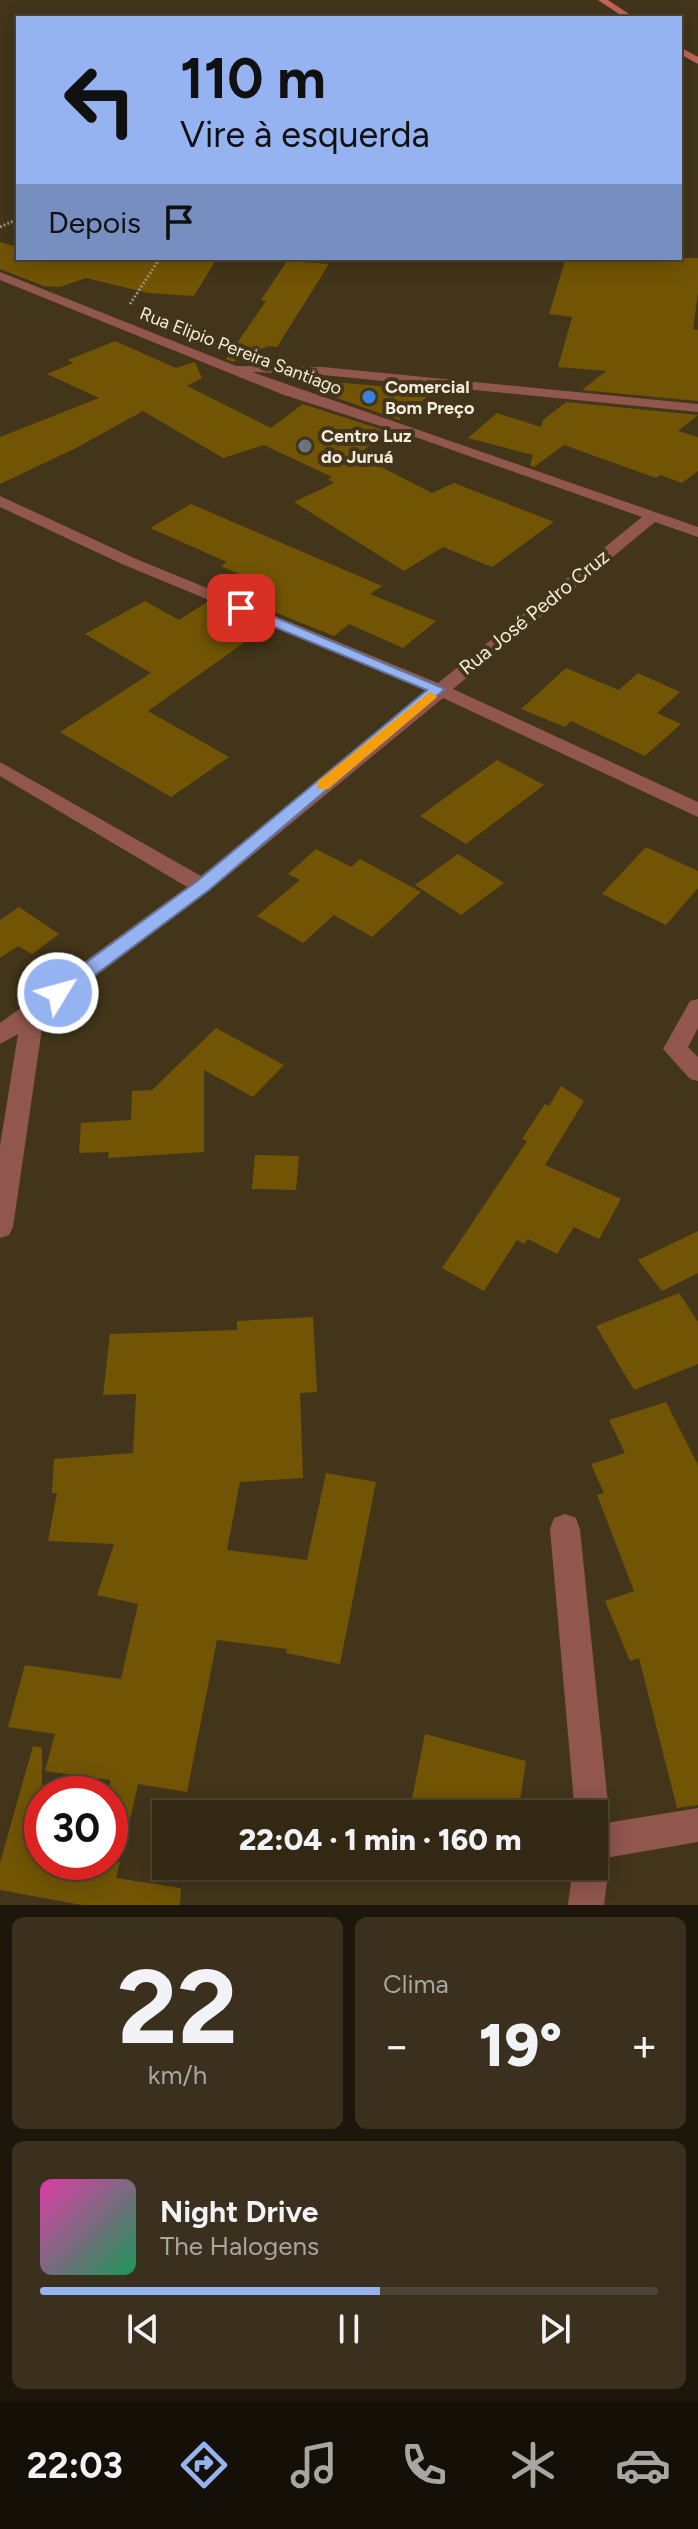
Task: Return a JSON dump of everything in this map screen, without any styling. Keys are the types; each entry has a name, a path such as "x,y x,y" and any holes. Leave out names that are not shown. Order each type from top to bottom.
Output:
{"main road":[{"path":"602,0 628,16"}],"street":[{"name":"Rua Elipio Pereira Santiago","path":"0,276 289,392 426,436 698,532"},
{"path":"226,368 323,371 698,408"},
{"path":"0,501 128,561 438,689 698,810"},
{"name":"Rua José Pedro Cruz","path":"0,1035 202,886 438,689 653,516"},
{"path":"0,768 202,886"},
{"path":"698,1007 675,1049 698,1072"},
{"path":"0,1227 33,1011"},
{"path":"565,1529 591,1800"},
{"path":"608,1840 698,1825"},
{"path":"586,1905 589,1880"}],"path":[{"path":"118,322 159,260"}],"building":[{"path":"0,242 16,246 16,260 216,260 194,296 148,293 86,278 60,287 44,286 0,269"},
{"path":"698,258 698,293 693,329 698,330 698,401 582,390 606,371 558,367 572,317 549,314 565,260"},
{"path":"287,261 329,264 277,347 268,346 233,362 226,359 266,301 261,300"},
{"path":"115,341 176,368 195,362 202,378 187,386 271,428 303,404 386,431 358,455 432,493 454,483 554,522 492,567 443,547 404,571 294,502 334,483 328,479 332,477 264,445 223,458 143,411 76,448 0,484 0,437 99,398 47,374 73,363 68,360"},
{"path":"334,382 434,391 399,420 320,392"},
{"path":"566,402 698,415 678,431 698,437 698,471 682,483 660,475 656,478 564,445 534,467 530,465 533,455 468,438 497,413 541,427 543,420"},
{"path":"191,504 382,586 370,594 436,621 403,648 349,624 334,636 224,592 246,577 221,566 227,562 150,528"},
{"path":"145,601 179,620 207,602 266,627 148,711 229,757 171,797 60,732 151,673 85,634"},
{"path":"566,668 619,690 638,673 680,692 657,713 681,724 645,756 571,721 565,727 521,709"},
{"path":"497,760 544,785 466,844 420,816"},
{"path":"646,847 698,871 698,888 666,925 602,894"},
{"path":"316,849 351,867 360,859 421,892 372,937 334,915 303,943 257,916 300,880 288,874"},
{"path":"458,854 504,883 461,915 415,885"},
{"path":"19,907 59,934 32,954 18,946 0,958 0,920"},
{"path":"216,1028 284,1065 253,1097 204,1070 204,1152 108,1158 109,1152 79,1153 81,1123 131,1120 132,1091 152,1090"},
{"path":"561,1086 584,1101 545,1165 621,1199 599,1239 574,1227 557,1254 528,1239 524,1244 517,1240 484,1291 442,1268 527,1141 522,1139"},
{"path":"255,1155 299,1156 296,1190 252,1189"},
{"path":"698,1231 698,1273 662,1291 638,1260"},
{"path":"679,1293 698,1322 698,1364 634,1390 596,1326"},
{"path":"313,1317 317,1392 300,1393 303,1478 240,1482 227,1550 307,1560 326,1473 376,1482 340,1664 286,1653 287,1649 217,1640 187,1792 138,1784 128,1828 128,1776 81,1776 45,1771 55,1734 8,1727 25,1665 121,1679 138,1604 97,1595 114,1544 48,1541 57,1493 52,1493 54,1459 133,1453 136,1394 103,1395 110,1334 237,1330 237,1321"},
{"path":"666,1402 698,1465 698,1805 677,1808 639,1658 630,1661 605,1601 634,1591 597,1495 604,1493 591,1464 625,1453 609,1420"},
{"path":"425,1734 526,1761 520,1800 412,1800"},
{"path":"33,1746 42,1748 42,1776 25,1776"},
{"path":"24,1778 24,1880 128,1880 181,1888 180,1905 82,1905 0,1890 0,1863"}],"slow traffic":[{"path":"322,786 430,696"}],"place":[{"name":"Comercial Bom Preço","path":"369,397"},
{"name":"Centro Luz do Juruá","path":"305,446"}],"route":[{"path":"58,993 202,886 438,689 241,608"}]}
